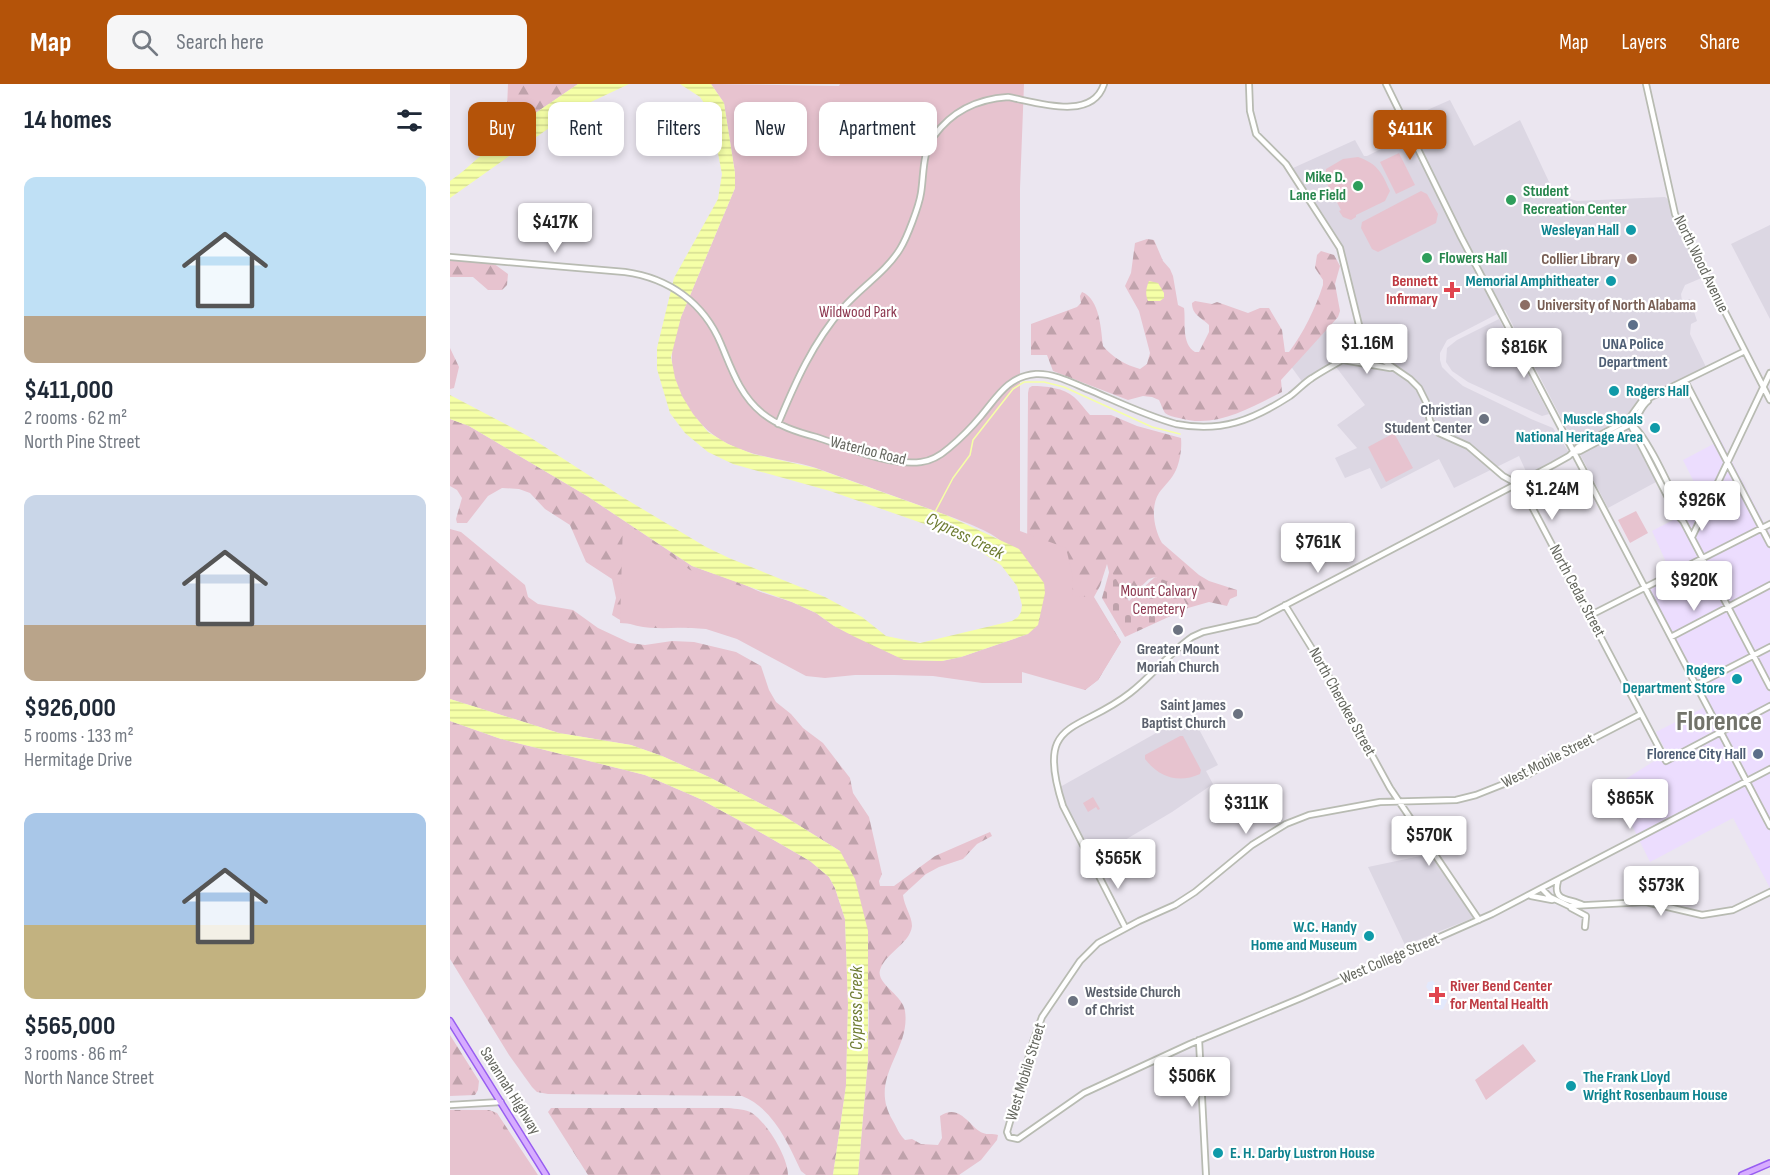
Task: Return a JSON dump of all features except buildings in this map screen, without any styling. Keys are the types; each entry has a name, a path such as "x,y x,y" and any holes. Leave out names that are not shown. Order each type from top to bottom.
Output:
{"main road":[{"name":"Savannah Highway","path":"450,1021 546,1175"},
{"path":"1742,1175 1770,1163"}],"street":[{"path":"778,424 799,375 827,328 844,306 902,246 919,204 926,149 946,122 970,105 1000,98 1063,106 1086,105 1098,96 1104,84"},
{"path":"1249,84 1250,111 1256,134 1286,164 1340,248 1359,325 1368,345"},
{"path":"1386,84 1427,170 1770,826"},
{"name":"North Wood Avenue","path":"1646,84 1675,214 1770,400"},
{"name":"Waterloo Road","path":"450,257 625,272 655,279 682,293 707,318 721,342 730,368 742,391 762,413 778,424 897,462 924,462 943,453 964,435 1007,385 1028,375 1057,377 1165,421 1210,428 1233,425 1269,409 1309,380 1368,345"},
{"path":"1359,325 1343,360 1395,369"},
{"name":"North Cedar Street","path":"1368,345 1378,357 1419,387 1426,402 1430,421 1439,433 1468,446 1503,476 1517,484 1540,522 1666,761 1721,732"},
{"path":"1638,430 1643,404 1745,351"},
{"path":"1692,537 1770,373"},
{"path":"1685,381 1770,544"},
{"path":"1629,422 1641,402 1652,398"},
{"path":"1125,927 1063,806 1057,785 1055,752 1058,740 1069,728 1130,694 1192,637 1203,632 1257,620 1517,484 1569,456 1578,447 1629,422 1640,414"},
{"path":"1629,422 1638,430 1645,447"},
{"path":"1629,422 1682,513 1683,521 1770,687"},
{"path":"1589,616 1770,524"},
{"path":"1671,637 1770,585"},
{"name":"North Cherokee Street","path":"1285,605 1324,668 1398,800 1479,920"},
{"path":"1696,685 1770,647"},
{"path":"1721,732 1770,706"},
{"name":"West Mobile Street","path":"1009,1137 1007,1132 1042,1017 1080,961 1098,943 1125,927 1175,905 1195,892 1252,845 1286,824 1329,811 1398,800 1456,800 1476,795 1529,774 1641,714"},
{"name":"West College Street","path":"1009,1137 1018,1139 1084,1093 1199,1040 1479,920 1770,769"},
{"path":"1558,881 1556,890 1561,897 1585,906"},
{"path":"1542,889 1556,901"},
{"path":"1569,906 1646,902 1689,913 1712,914 1733,910 1770,892"},
{"path":"1528,896 1569,906 1586,916 1585,927"},
{"path":"1199,1040 1206,1175"},
{"path":"450,1105 501,1102"}],"shaded area":[{"name":"University of North Alabama","path":"1450,100 1474,146 1520,120 1550,184 1562,196 1577,201 1665,197 1669,200 1671,212 1704,277 1685,285 1681,294 1682,301 1690,299 1697,321 1691,324 1690,334 1706,367 1641,401 1625,417 1624,421 1656,482 1608,508 1505,310 1447,340 1440,353 1440,360 1442,367 1463,386 1553,428 1568,454 1528,476 1519,456 1454,488 1439,459 1381,489 1370,468 1345,478 1335,458 1357,448 1337,425 1365,405 1333,363 1303,383 1290,365 1320,332 1333,328 1342,351 1355,326 1362,324 1339,239 1293,168 1355,140 1364,156 1367,156 1413,133 1409,118"},
{"path":"1770,225 1770,319 1731,244"},
{"path":"1499,319 1549,414 1542,416 1468,382 1452,371 1446,362 1447,348 1457,340"},
{"path":"1721,440 1770,534 1770,888 1733,818 1650,862 1613,787 1667,753 1656,732 1707,706 1642,586 1670,571 1652,531 1675,519 1667,502 1697,488 1683,460"},
{"path":"1193,718 1218,765 1206,771 1213,784 1172,812 1093,859 1065,805 1060,787 1174,723 1177,727"},
{"path":"1430,854 1447,876 1473,918 1405,945 1368,867"},
{"name":"River Bend Center for Mental Health","path":"1433,981 1447,1001 1443,1009 1435,1010 1430,1004 1433,996 1426,987 1428,982"}],"green space":[{"path":"508,84 578,84 552,102 548,102 548,104 536,113 536,102 507,102"},
{"name":"Wildwood Park","path":"711,84 839,86 840,84 1024,84 1020,188 1020,531 1066,548 1072,573 1073,596 1093,597 1121,642 1098,680 1085,690 1022,672 1022,683 982,683 933,676 855,675 825,678 806,676 737,639 706,629 620,623 623,521 690,570 792,602 816,613 853,636 904,660 942,661 961,657 1028,634 1041,618 1045,593 1044,583 994,536 962,521 816,468 738,449 706,429 688,408 676,382 672,356 681,317 735,188 735,173 724,103"},
{"path":"1399,153 1415,185 1396,194 1380,162"},
{"name":"Mike D. Lane Field","path":"1358,157 1379,170 1390,191 1385,201 1356,215 1351,220 1343,217 1339,211 1341,210 1326,182 1326,169 1343,159"},
{"path":"1421,191 1427,194 1438,214 1436,223 1378,252 1372,249 1361,228 1362,222"},
{"path":"1147,239 1154,240 1163,261 1173,276 1178,305 1184,308 1186,338 1195,352 1199,352 1209,332 1209,325 1194,310 1192,303 1195,301 1212,304 1217,302 1248,313 1260,308 1269,308 1282,330 1285,352 1289,352 1309,320 1323,285 1323,280 1315,268 1317,255 1321,251 1334,255 1340,266 1335,284 1340,311 1338,317 1281,380 1282,392 1232,415 1206,421 1193,421 1168,415 1159,400 1152,397 1143,396 1128,400 1053,371 1047,355 1031,355 1031,324 1077,307 1081,303 1082,292 1093,301 1096,308 1103,346 1115,357 1130,365 1140,369 1147,364 1150,353 1139,311 1125,286 1131,273 1135,243"},
{"path":"450,260 493,263 508,274 507,285 502,290 488,290 473,277 450,277"},
{"path":"450,348 459,367 454,388 450,389"},
{"path":"1032,386 1065,391 1076,399 1090,415 1111,415 1137,426 1181,438 1179,463 1156,499 1154,518 1157,531 1162,543 1199,575 1209,581 1237,590 1237,596 1230,599 1227,606 1209,602 1188,608 1178,588 1155,577 1149,579 1125,599 1109,572 1107,564 1094,597 1121,642 1098,680 1085,690 1028,634 1044,583 1027,560 1028,393"},
{"path":"450,419 469,426 587,496 692,566 743,584 834,626 904,660 918,673 811,676 744,639 721,630 651,628 624,622 612,615 616,598 612,579 586,562 570,525 545,509 530,493 519,489 502,488 488,496 467,523 457,523 462,498 457,490 450,486"},
{"path":"1394,433 1413,468 1386,482 1368,447"},
{"path":"1636,511 1648,533 1630,543 1618,520"},
{"path":"450,529 461,532 525,585 528,597 538,604 573,610 598,628 630,643 645,645 672,641 694,642 736,652 761,666 769,690 776,702 803,728 823,743 850,778 853,793 869,817 882,874 879,881 880,886 894,886 935,856 990,832 992,836 977,844 963,859 926,874 903,895 912,926 907,938 887,958 880,970 882,980 900,1000 905,1011 902,1039 887,1078 885,1091 886,1106 898,1131 905,1140 912,1139 921,1144 938,1145 942,1138 940,1116 953,1112 959,1114 983,1133 998,1135 997,1140 981,1160 959,1175 858,1175 868,1059 867,967 840,851 779,813 662,756 631,745 559,733 450,699"},
{"name":"Mount Calvary Cemetery","path":"1110,569 1129,601 1155,577 1176,588 1188,608 1125,637 1102,598"},
{"path":"450,721 501,739 645,775 698,798 746,824 810,861 829,877 845,919 848,1004 846,1086 833,1175 806,1175 801,1171 785,1138 771,1118 753,1102 742,1096 548,1094 537,1092 532,1087 509,1055 450,959"},
{"path":"1183,736 1201,770 1200,774 1184,778 1170,777 1156,770 1145,759 1145,755"},
{"path":"1093,797 1100,809 1096,807 1088,812 1083,803"},
{"path":"450,1035 479,1081 475,1095 450,1096"},
{"path":"1523,1044 1536,1061 1486,1100 1475,1080"},
{"path":"551,1108 728,1108 747,1111 764,1124 776,1141 788,1175 588,1175 548,1112"},
{"path":"450,1110 489,1110 497,1113 538,1175 516,1175 450,1118"},
{"path":"450,1111 492,1111 532,1175 450,1175"}],"water":[{"path":"578,84 629,84 591,102 552,102"},
{"name":"Cypress Creek","path":"680,84 711,84 724,103 735,173 735,188 681,317 671,357 675,378 682,396 708,432 728,444 753,454 815,468 946,515 1019,549 1044,583 1045,593 1038,625 1028,634 961,657 942,661 904,660 853,636 816,613 792,602 692,566 587,496 469,426 450,419 450,395 528,436 624,498 706,547 825,597 862,617 886,636 920,643 1012,621 1018,617 1022,605 1017,586 1001,565 969,544 939,529 830,491 733,464 708,452 685,433 670,413 657,369 657,348 674,278 718,199 722,174 719,156 722,156 722,102 703,102 700,97"},
{"path":"548,104 548,129 536,137 536,113"},
{"path":"481,156 509,156 450,198 450,181"},
{"path":"1149,281 1158,283 1164,293 1164,298 1160,301 1148,301 1146,291"},
{"name":"Cypress Creek","path":"450,699 559,733 631,745 662,756 779,813 840,851 855,879 868,931 868,1059 858,1175 833,1175 846,1086 848,1004 845,919 829,877 810,861 746,824 698,798 645,775 501,739 450,721"}],"waterway":[{"path":"935,512 953,478 970,455 973,440 1013,389 1024,382 1044,382 1064,387 1152,427 1180,434"}],"place":[{"name":"Mike D. Lane Field","path":"1358,186"},
{"name":"Student Recreation Center","path":"1511,200"},
{"name":"Wesleyan Hall","path":"1631,230"},
{"name":"Flowers Hall","path":"1427,258"},
{"name":"Collier Library","path":"1632,259"},
{"name":"Memorial Amphitheater","path":"1611,281"},
{"name":"Bennett Infirmary","path":"1452,290"},
{"name":"University of North Alabama","path":"1525,305"},
{"name":"UNA Police Department","path":"1633,325"},
{"name":"Rogers Hall","path":"1614,391"},
{"name":"Christian Student Center","path":"1484,419"},
{"name":"Muscle Shoals National Heritage Area","path":"1655,428"},
{"name":"Greater Mount Moriah Church","path":"1178,630"},
{"name":"Rogers Department Store","path":"1737,679"},
{"name":"Saint James Baptist Church","path":"1238,714"},
{"name":"Florence City Hall","path":"1758,754"},
{"name":"W.C. Handy Home and Museum","path":"1369,936"},
{"name":"River Bend Center for Mental Health","path":"1437,995"},
{"name":"Westside Church of Christ","path":"1073,1001"},
{"name":"The Frank Lloyd Wright Rosenbaum House","path":"1571,1086"},
{"name":"E. H. Darby Lustron House","path":"1218,1153"}],"district":[{"name":"Florence","path":"1719,721"}]}
